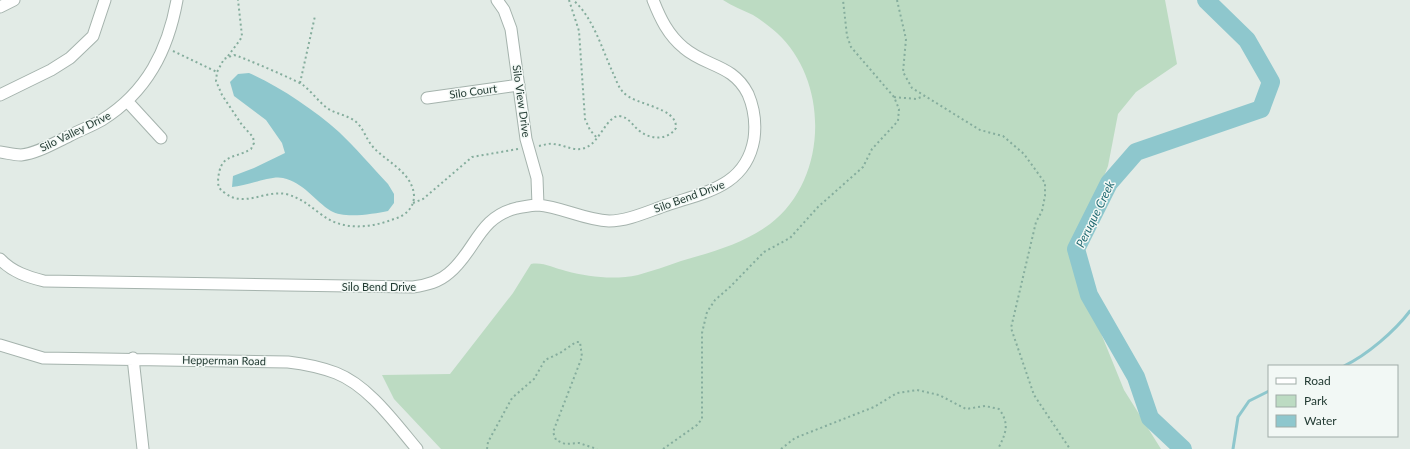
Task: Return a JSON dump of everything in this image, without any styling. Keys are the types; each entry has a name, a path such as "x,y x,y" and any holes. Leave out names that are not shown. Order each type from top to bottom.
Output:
{"street":[{"path":"0,6 14,0"},
{"path":"0,95 51,70 70,58 93,36 105,0"},
{"name":"Silo Valley Drive","path":"0,152 20,155 40,150 101,120 127,101 150,73 162,53 171,30 177,0"},
{"name":"Silo View Drive","path":"497,0 504,10 512,29 526,139 537,178 538,205"},
{"name":"Silo Bend Drive","path":"0,259 5,265 24,276 44,281 413,287 432,283 449,273 459,263 483,228 492,219 503,212 538,205 596,220 610,221 621,219 718,187 736,176 745,163 752,148 755,121 748,95 741,83 729,71 695,55 675,39 665,26 653,0"},
{"name":"Silo Court","path":"427,98 519,85"},
{"path":"127,101 161,138"},
{"name":"Hepperman Road","path":"0,345 44,358 133,358 288,362 316,366 338,374 373,398 417,449"},
{"path":"133,358 143,449"}],"path":[{"path":"238,0 242,36 217,72 216,81 220,90 254,140 251,149 226,158 222,163 218,186 229,196 242,200 264,195 284,194 307,202 322,215 336,224 355,226 378,224 399,218 405,214 413,203 422,199 472,157 522,149"},
{"path":"569,0 579,31 585,119 590,130 598,139"},
{"path":"535,146 551,144 573,149 584,149 598,139 610,120 616,117 628,119 641,133 654,138 666,137 671,134 676,125 676,121 669,114 636,100 623,92 586,14 573,0"},
{"path":"663,449 697,425 702,418 702,333 707,312 715,300 730,287 764,252 790,238 818,207 863,168 872,149 898,121 899,109 894,97 851,47 847,36 843,0"},
{"path":"897,0 906,39 903,72 912,88 980,130 1003,136 1024,154 1044,183 1045,196 1042,211 1036,222 1011,328 1034,395 1070,449"},
{"path":"300,83 315,16"},
{"path":"173,51 217,72"},
{"path":"228,56 238,56 300,83 328,109 353,119 359,125 374,148 389,160 407,179 413,191 413,203"},
{"path":"894,97 916,99 924,96"},
{"path":"487,449 488,442 512,398 534,379 545,360 560,353 576,342 580,342 582,347 582,357 553,432 556,440 565,444 579,443 597,449"},
{"path":"781,449 795,438 874,407 897,393 917,390 939,394 966,409 985,406 999,409 1006,418 1006,433 998,449"}],"green space":[{"path":"723,0 1165,0 1177,64 1136,92 1118,114 1108,166 1085,225 1068,246 1081,284 1124,390 1161,449 441,449 394,399 382,375 450,374 513,293 531,264 544,265 584,275 611,278 638,275 716,251 749,237 770,224 789,205 803,182 812,157 815,130 813,103 806,77 794,53 777,33 753,15"}],"water":[{"path":"249,73 296,99 339,132 388,184 394,194 394,203 388,211 359,215 343,215 331,211 325,207 297,183 278,177 232,187 233,176 285,153 282,143 266,120 234,96 230,82 238,74"}],"waterway":[{"name":"Peruque Creek","path":"1183,449 1150,418 1136,377 1089,295 1076,249 1109,183 1136,152 1261,109 1271,82 1247,40 1206,0"},
{"path":"1346,365 1362,356 1380,342 1404,319 1410,311"},
{"path":"1233,449 1238,417 1249,401 1268,392"}]}
